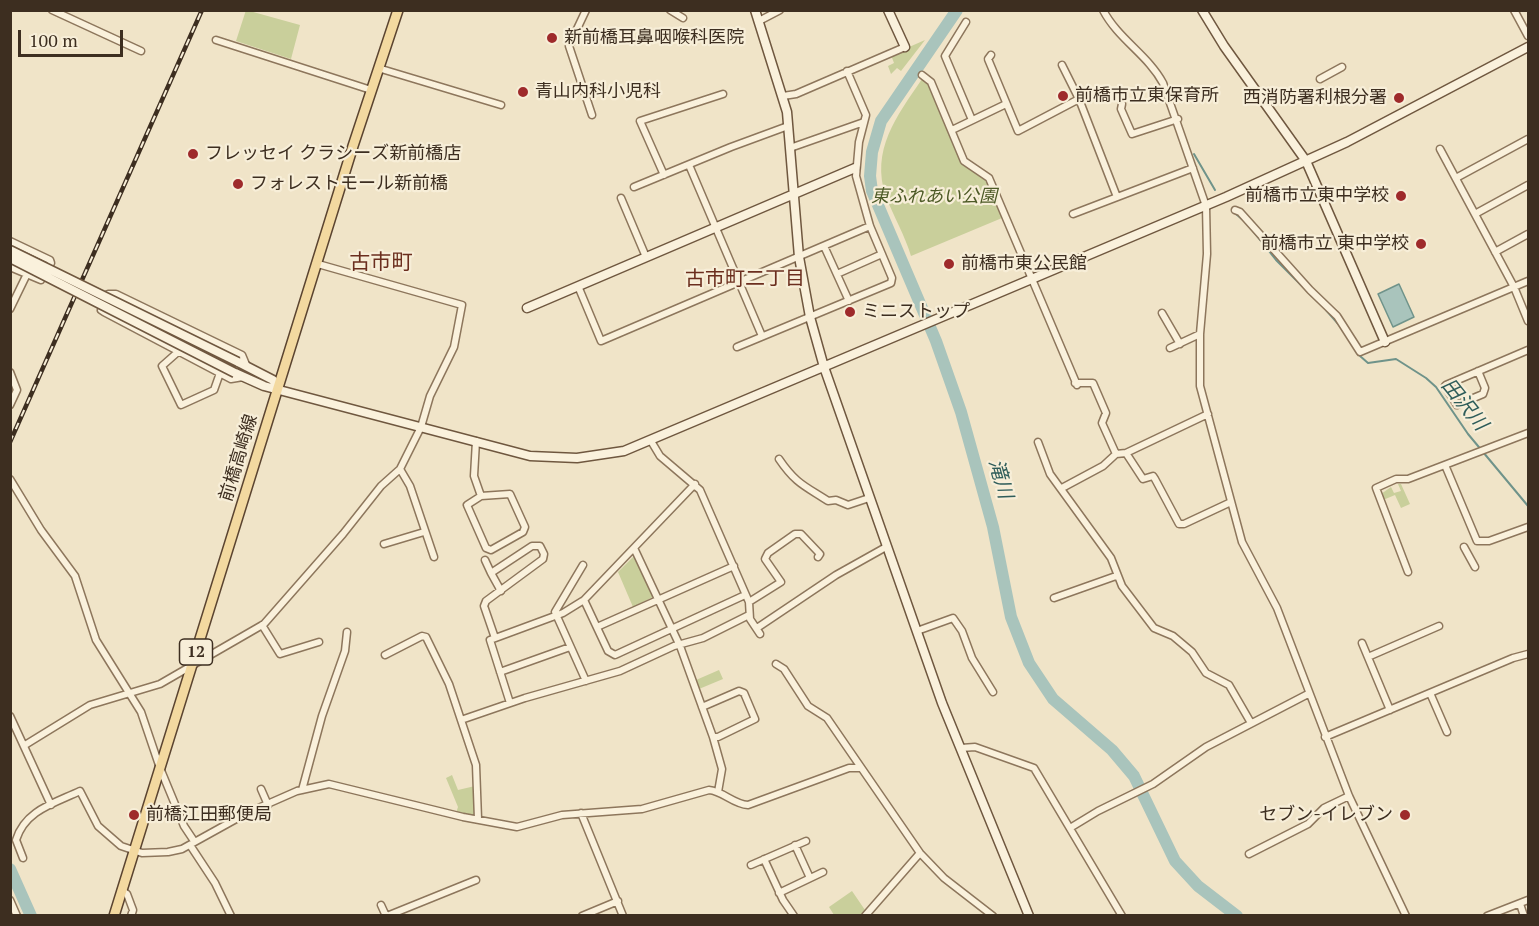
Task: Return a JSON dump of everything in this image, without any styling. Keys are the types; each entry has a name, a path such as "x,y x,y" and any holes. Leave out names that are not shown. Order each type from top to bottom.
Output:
{"main road":[{"name":"前橋高崎線","path":"114,915 371,90 398,10"}],"street":[{"path":"52,10 141,51"},
{"path":"586,10 569,46 592,115"},
{"path":"670,10 684,18"},
{"path":"755,10 783,96 788,126 799,257 810,318 824,367 917,631 961,748 1029,915"},
{"path":"759,21 780,10"},
{"path":"783,96 796,94 904,47 888,10"},
{"path":"1103,10 1114,28 1153,66 1168,93 1206,206 1207,270 1200,334 1199,376 1245,550 1277,608 1324,737 1349,796 1406,915"},
{"path":"1202,10 1224,46 1306,161 1385,342"},
{"path":"1514,10 1528,36"},
{"path":"966,22 945,56 972,120"},
{"path":"216,40 371,90"},
{"path":"10,258 264,386 279,388 530,456 577,458 624,451 651,441 1206,206 1306,161 1528,47"},
{"path":"991,55 988,59 1018,131 1079,99"},
{"path":"1062,65 1079,99 1117,197"},
{"path":"1320,79 1342,67"},
{"path":"378,68 501,105"},
{"path":"737,347 891,283 892,278 870,226 855,168 866,115 847,71"},
{"path":"922,75 931,82 966,164 982,171 989,178 1076,384 1093,383 1106,413 1102,423 1116,454"},
{"path":"664,175 640,121 723,94"},
{"path":"952,130 1006,104"},
{"path":"1122,104 1121,109 1132,134 1178,119"},
{"path":"790,148 864,122"},
{"path":"634,187 788,126"},
{"path":"1456,178 1528,139"},
{"path":"1440,149 1514,287 1528,321"},
{"path":"689,165 762,336"},
{"path":"527,308 855,168"},
{"path":"1073,214 1193,168"},
{"path":"1475,214 1528,185"},
{"path":"621,198 646,257"},
{"path":"1235,210 1240,212 1310,290 1337,316 1360,352 1528,281"},
{"path":"578,286 601,341 870,226"},
{"path":"1495,252 1528,234"},
{"path":"10,241 51,262 42,280 10,267"},
{"path":"824,246 849,301"},
{"path":"10,250 242,364 273,380 279,388"},
{"path":"837,274 882,254"},
{"path":"25,745 78,711 128,693 145,690 192,666 262,625 344,534 381,486 400,469 421,427 430,396 454,347 462,305 318,264"},
{"path":"10,309 27,274"},
{"path":"239,375 234,379 220,373 104,312 101,307 108,294 116,294 242,355 242,364"},
{"path":"1162,313 1180,344"},
{"path":"1170,348 1200,334"},
{"path":"1478,371 1485,388 1484,394 1457,405 1445,386 1478,371 1528,350"},
{"path":"179,351 162,366 181,405 216,388 220,373"},
{"path":"10,372 17,390 10,405"},
{"path":"1062,488 1103,466 1116,454 1126,453 1208,414"},
{"path":"1408,572 1375,490 1396,479 1408,479 1528,433"},
{"path":"476,441 474,476 482,496"},
{"path":"651,441 660,456 694,484 734,566 749,602 750,615 758,631 836,575 886,547"},
{"path":"1038,442 1050,474 1111,558 1116,576 1154,628 1173,636 1192,652 1206,673 1229,685 1251,723"},
{"path":"1126,453 1143,479 1153,476 1179,524 1184,524 1231,502"},
{"path":"779,459 791,477 804,488 814,490 826,500 836,500 848,505 869,498"},
{"path":"1446,465 1477,541 1489,541 1528,526"},
{"path":"400,469 410,486 434,557"},
{"path":"10,479 41,530 75,576 96,640 145,720 160,768 184,826 231,915"},
{"path":"510,703 490,642 495,638 556,616 584,600 694,484"},
{"path":"510,494 525,527 524,532 491,550 486,549 467,505 482,496 510,494"},
{"path":"384,544 424,532"},
{"path":"749,602 781,582 765,559 768,553 795,534 801,534 820,554 818,557"},
{"path":"491,573 532,546 537,544 543,549 543,559 486,601 484,606 495,638"},
{"path":"634,548 673,629 713,737 722,769 718,792"},
{"path":"1464,548 1475,567"},
{"path":"485,560 501,591"},
{"path":"583,565 558,605 556,616 586,681"},
{"path":"597,627 734,566"},
{"path":"1054,598 1116,576"},
{"path":"584,600 608,651 615,655 745,595"},
{"path":"461,720 510,703 620,671 750,615"},
{"path":"917,631 953,618 962,631 972,658 993,692"},
{"path":"262,625 280,654 319,642"},
{"path":"1368,657 1439,626"},
{"path":"302,790 322,716 345,651 347,632"},
{"path":"385,655 425,636 447,679 476,765 478,819"},
{"path":"1362,643 1390,710"},
{"path":"500,672 570,647"},
{"path":"1324,737 1528,654"},
{"path":"776,664 784,669 808,706 827,718 920,853 944,878 993,915"},
{"path":"702,707 739,691 744,693 755,719 718,737 713,737"},
{"path":"1430,693 1447,732"},
{"path":"1070,828 1150,785 1206,747 1308,694"},
{"path":"10,716 51,805"},
{"path":"961,748 975,747 1031,766 1122,915"},
{"path":"23,858 16,840 30,816 80,791 98,826 121,846 133,851 168,852 192,843 302,790 329,784 522,827 553,817 638,809 709,790 718,792 737,803 748,805 849,768 860,768"},
{"path":"261,789 268,805"},
{"path":"1249,854 1308,824 1324,808 1349,796"},
{"path":"581,813 623,915"},
{"path":"751,865 806,841"},
{"path":"795,845 810,878"},
{"path":"865,915 920,853"},
{"path":"764,859 779,893 794,915"},
{"path":"779,893 823,872"},
{"path":"381,905 386,915 476,880"},
{"path":"122,890 127,894 133,910 131,915"},
{"path":"10,900 17,915"},
{"path":"1487,915 1528,900"},
{"path":"582,915 618,901"},
{"path":"1520,904 1524,915"}],"green space":[{"path":"246,10 300,25 291,59 236,41"},
{"path":"925,40 901,71 897,68 891,74 888,66 894,63 891,55"},
{"name":"東ふれあい公園","path":"922,79 929,83 962,162 987,180 1002,218 911,256 886,197 881,164 895,120"},
{"path":"1398,484 1401,484 1410,504 1401,508 1395,495 1383,500 1381,494 1391,487 1394,493 1401,491"},
{"path":"634,556 637,556 655,596 633,607 618,572"},
{"path":"719,670 723,679 699,689 696,680"},
{"path":"452,775 458,790 475,786 474,816 456,813 458,807 446,778"},
{"path":"852,891 865,910 860,915 834,915 829,907"}],"water":[{"path":"1399,284 1414,317 1393,327 1378,294"}],"waterway":[{"name":"滝川","path":"957,10 881,121 872,152 870,176 872,191 936,341 961,412 993,527 1011,617 1029,663 1053,699 1112,750 1134,776 1175,861 1198,886 1237,916"},
{"name":"田沢川","path":"1194,154 1215,190"},
{"name":"田沢川","path":"1236,214 1243,220"},
{"name":"田沢川","path":"1253,231 1276,260 1318,302"},
{"name":"田沢川","path":"1326,310 1340,326"},
{"name":"田沢川","path":"1360,356 1368,363 1396,359 1426,378 1436,387 1468,434 1528,506"},
{"path":"10,869 31,916"}],"railway":[{"path":"10,442 202,10"}],"place":[{"name":"新前橋耳鼻咽喉科医院","path":"552,38"},
{"name":"青山内科小児科","path":"523,92"},
{"name":"前橋市立東保育所","path":"1063,96"},
{"name":"西消防署利根分署","path":"1399,98"},
{"name":"フレッセイ クラシーズ新前橋店","path":"193,154"},
{"name":"フォレストモール新前橋","path":"238,184"},
{"name":"前橋市立東中学校","path":"1401,196"},
{"name":"前橋市立 東中学校","path":"1421,244"},
{"name":"前橋市東公民館","path":"949,264"},
{"name":"ミニストップ","path":"850,312"},
{"name":"前橋江田郵便局","path":"134,815"},
{"name":"セブン-イレブン","path":"1405,815"}],"district":[{"name":"古市町","path":"381,263"},
{"name":"古市町二丁目","path":"745,279"}]}
